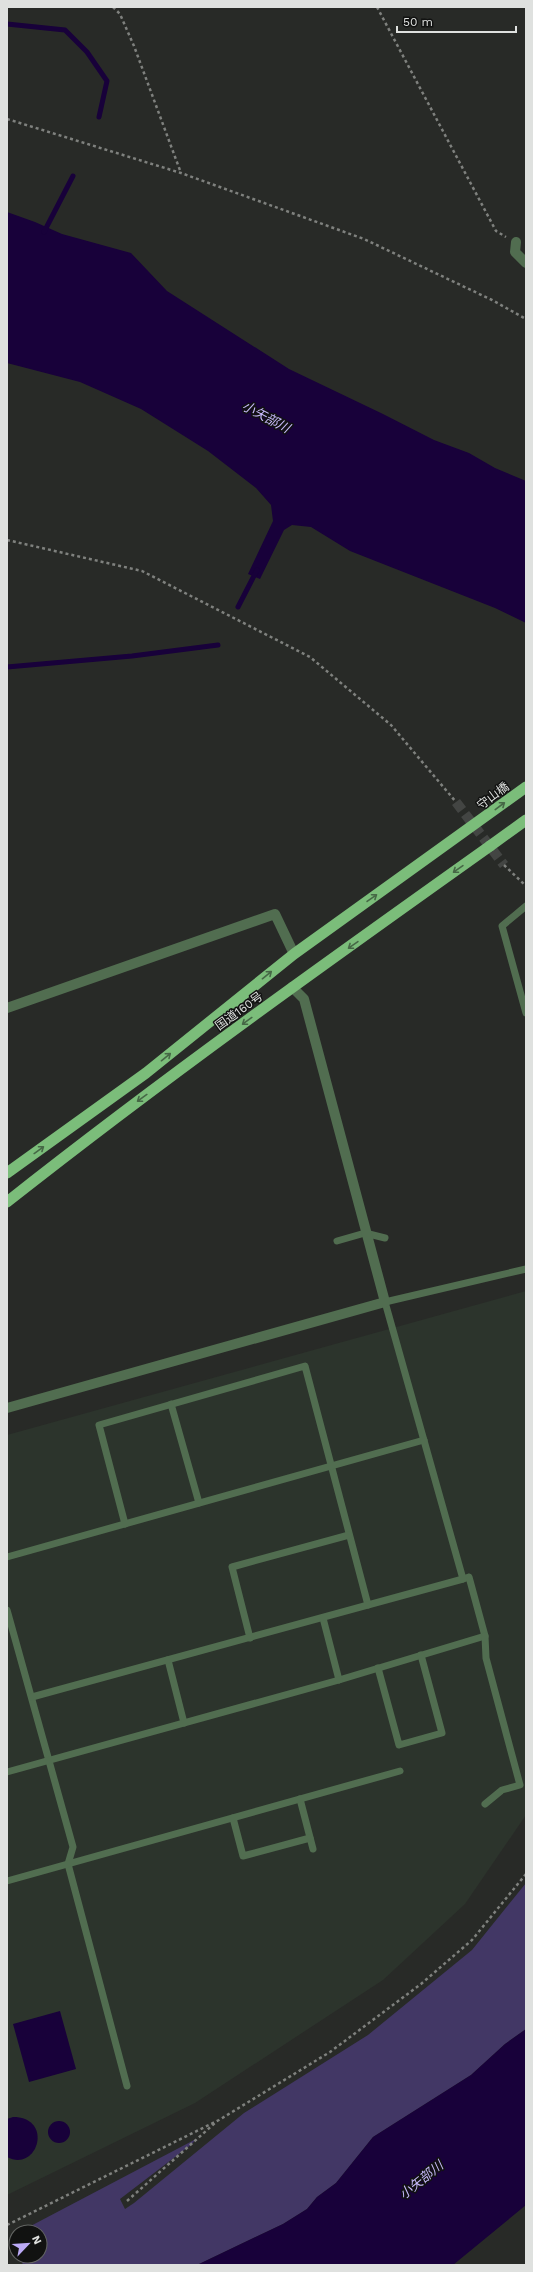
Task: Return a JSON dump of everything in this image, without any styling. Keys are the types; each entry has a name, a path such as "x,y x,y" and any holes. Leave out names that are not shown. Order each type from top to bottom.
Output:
{"highway":[{"name":"守山橋","path":"475,826 526,787"},
{"name":"国道160号","path":"7,1202 95,1132 526,820"},
{"name":"国道160号","path":"7,1173 146,1073 294,954 475,826"}],"street":[{"path":"516,242 516,252 526,263"},
{"path":"7,1008 274,914 294,954"},
{"path":"7,1408 385,1302 365,1233 304,999 292,988"}],"lane":[{"path":"526,906 502,926 526,1013"},
{"path":"337,1242 365,1233 385,1238"},
{"path":"463,1579 385,1302 526,1269"},
{"path":"126,1524 99,1425 306,1366 368,1605"},
{"path":"171,1404 199,1503"},
{"path":"7,1557 424,1440"},
{"path":"250,1638 232,1567 350,1535"},
{"path":"32,1697 469,1577 485,1636 486,1658 520,1785 502,1790 485,1804"},
{"path":"8,1615 73,1847 68,1864 127,2086"},
{"path":"322,1618 339,1680"},
{"path":"7,1772 339,1680 485,1636"},
{"path":"378,1668 399,1745 442,1733 421,1656"},
{"path":"168,1660 184,1723"},
{"path":"7,1881 400,1771"},
{"path":"300,1799 313,1849"},
{"path":"233,1818 243,1856 310,1838"}],"path":[{"path":"113,7 120,14 134,46 181,173"},
{"path":"377,7 496,231 516,242"},
{"path":"7,119 181,173 364,239 492,300 526,319"},
{"path":"7,540 142,571 310,657 391,725 456,802"},
{"path":"504,865 526,886"},
{"path":"7,2225 219,2120 330,2052 421,1984 472,1940 526,1874"},
{"path":"126,2201 219,2120"}],"shaded area":[{"path":"526,1291 526,1815 465,1904 383,1980 195,2103 7,2195 7,1435"},
{"path":"526,1883 526,2029 505,2044 471,2075 373,2137 336,2183 317,2197 307,2209 283,2224 197,2265 23,2265 48,2264 48,2224 34,2224 196,2139 192,2144 120,2199 125,2209 244,2113 368,2035 472,1950"}],"water":[{"name":"小矢部川","path":"7,212 62,234 131,253 167,291 289,369 434,440 469,453 495,468 526,481 526,623 495,608 350,551 311,527 292,525 284,530 260,579 248,574 273,521 271,505 256,488 208,451 141,409 80,382 7,363"},
{"path":"60,2011 76,2069 29,2082 13,2024"},
{"name":"小矢部川","path":"526,2029 526,2205 453,2265 197,2265 283,2224 307,2209 317,2197 336,2183 373,2137 471,2075 505,2044"},
{"path":"13,2117 26,2119 34,2126 37,2134 37,2143 27,2158 18,2160 7,2157 7,2119"},
{"path":"59,2121 67,2124 70,2132 67,2140 59,2143 51,2140 48,2132 51,2124"}],"waterway":[{"path":"7,24 65,30 87,52 107,81 99,117"},
{"path":"44,232 73,176"},
{"path":"238,607 257,570"},
{"path":"7,667 132,656 218,645"}],"tunnel":[{"path":"456,802 504,865"}]}
